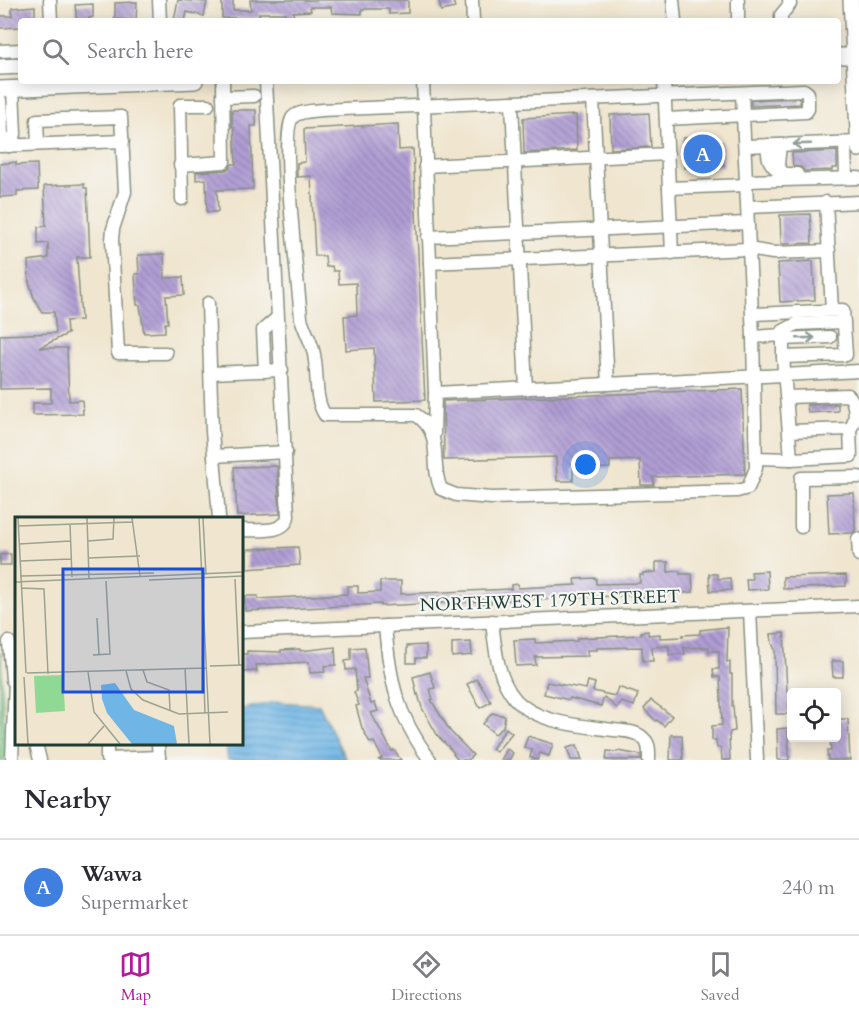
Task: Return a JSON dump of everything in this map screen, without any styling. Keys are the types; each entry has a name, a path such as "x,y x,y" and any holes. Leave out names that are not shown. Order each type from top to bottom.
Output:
{"main road":[{"path":"851,0 850,56 854,145"},
{"path":"0,67 18,66"},
{"path":"7,89 96,84"}],"street":[{"path":"50,0 51,18"},
{"path":"159,0 160,18"},
{"path":"472,0 473,18"},
{"path":"673,0 675,18"},
{"path":"738,0 738,18"},
{"path":"781,18 790,4 789,0"},
{"path":"0,51 18,50"},
{"path":"180,165 224,162 223,84"},
{"path":"266,84 277,318 280,332 274,370"},
{"path":"423,84 435,393 436,478 441,489 456,495 492,498 737,491 748,488 756,468 753,314 742,93"},
{"path":"664,84 672,253"},
{"path":"4,146 15,134 7,89"},
{"path":"434,434 423,419 416,415 325,415 319,406 313,349 301,318 290,190 289,133 290,122 294,116 305,112 343,109 423,108 804,90 808,93 806,112 666,120"},
{"path":"223,96 254,96"},
{"path":"594,99 608,384"},
{"path":"0,100 4,146"},
{"path":"512,104 526,388"},
{"path":"182,199 180,105 208,105"},
{"path":"38,144 37,120 121,117 125,192 113,229 112,240 118,353 166,352"},
{"path":"4,146 123,141"},
{"path":"774,145 778,165 783,174 830,173 843,178"},
{"path":"746,146 854,145 843,178"},
{"path":"425,166 668,154"},
{"path":"669,188 859,178"},
{"path":"748,207 859,201"},
{"path":"826,202 832,310"},
{"path":"428,237 747,223"},
{"path":"430,263 748,249 773,253 830,251"},
{"path":"208,303 219,517"},
{"path":"791,459 783,331 804,318 832,310 843,310 844,322 838,344"},
{"path":"753,314 844,322"},
{"path":"243,530 269,529 283,526 288,521 286,452 274,370 263,330 277,318"},
{"path":"753,337 783,346 846,355 838,344"},
{"path":"783,346 838,344"},
{"path":"211,373 274,370"},
{"path":"435,393 859,371"},
{"path":"755,458 851,456 850,429 854,425 854,402 848,395 787,397"},
{"path":"790,431 850,429"},
{"path":"214,456 286,452"},
{"path":"801,527 801,478 859,477"},
{"path":"858,539 859,555"},
{"name":"NORTHWEST 179TH STREET","path":"243,632 859,606"},
{"path":"750,611 757,760"},
{"path":"492,621 496,658 503,678 515,699 534,712 550,719 570,724 633,732 643,737 649,744 649,760"},
{"path":"385,626 389,670 399,705 417,742 430,760"},
{"path":"8,642 12,680 15,680"},
{"path":"12,760 15,700"},
{"path":"36,745 40,760"},
{"path":"107,745 107,759 159,758"}],"green space":[{"path":"1,653 5,760 0,760"}],"water":[{"path":"277,702 319,705 346,760 228,760 226,745 243,745 243,709"}],"building":[{"path":"178,0 207,2 204,16 187,12 186,18 174,18"},
{"path":"222,0 233,0 233,10 251,10 250,0 408,0 408,13 389,14 389,9 362,9 362,14 332,13 331,7 310,7 311,11 293,12 294,18 285,18 285,13 259,13 260,18 222,18"},
{"path":"439,0 453,0 455,8 441,11"},
{"path":"137,2 136,18 115,18 115,3"},
{"path":"93,4 93,17 77,18 75,5"},
{"path":"35,6 35,18 18,18 18,27 0,28 0,16 12,16 12,8"},
{"path":"800,98 800,104 751,106 751,100"},
{"path":"232,110 256,110 256,126 251,126 253,189 217,190 218,212 207,212 206,179 196,180 196,172 225,170 229,169 232,164 236,164"},
{"path":"649,113 651,147 611,149 610,115"},
{"path":"576,115 577,150 524,153 523,118"},
{"path":"398,124 399,150 413,149 425,400 376,402 374,348 346,350 344,316 357,315 356,283 339,284 338,271 333,271 332,266 326,267 325,256 315,256 311,176 297,177 297,163 305,162 304,129"},
{"path":"699,135 711,135 711,142 722,142 723,166 684,168 683,138 699,137"},
{"path":"837,151 837,168 832,168 832,170 805,171 801,167 793,166 792,153"},
{"path":"16,162 16,165 37,164 38,190 17,191 17,196 0,197 0,164"},
{"path":"84,184 84,188 87,188 90,257 77,257 81,320 66,321 67,333 69,333 39,348 67,348 69,401 82,400 83,414 33,415 33,403 51,403 51,388 0,389 0,335 56,333 54,312 42,312 34,298 29,282 28,261 48,258 48,243 38,244 38,227 46,226 44,186"},
{"path":"810,214 812,243 781,244 780,215"},
{"path":"164,254 165,278 183,277 184,295 166,296 168,323 165,323 165,332 144,333 140,305 137,305 135,274 139,274 138,255"},
{"path":"813,261 815,300 780,302 778,263"},
{"path":"742,389 745,474 653,477 654,485 641,485 640,460 610,461 610,468 573,469 573,481 557,481 556,457 444,460 443,401"},
{"path":"838,404 838,411 808,413 807,405"},
{"path":"277,466 280,514 237,516 234,467"},
{"path":"854,493 855,531 829,534 827,494"},
{"path":"298,547 300,565 247,569 249,549"},
{"path":"11,554 11,565 0,565 0,555"},
{"path":"656,562 668,562 668,572 680,571 680,574 692,574 693,592 651,594 651,597 641,597 641,595 491,601 491,603 480,604 480,601 245,611 245,596 258,596 258,599 347,594 347,586 358,586 358,593 380,592 380,581 401,581 401,594 511,589 511,585 518,584 518,588 576,585 575,579 596,578 596,584 640,583 640,575 656,572"},
{"path":"767,571 768,589 747,590 746,579 752,579 751,572"},
{"path":"709,574 717,574 718,579 730,578 731,590 710,591"},
{"path":"846,575 846,586 783,589 783,577"},
{"path":"728,627 727,662 730,662 730,674 732,674 735,731 730,732 729,736 730,760 722,760 721,748 717,748 716,740 712,740 712,726 722,725 720,677 714,677 713,669 719,669 719,651 709,651 709,647 684,648 685,654 669,655 669,646 652,647 653,661 643,661 642,647 597,648 597,650 587,650 588,656 535,657 536,665 516,666 514,640 535,639 535,643 577,641 577,638 641,635 641,632 648,631 648,635 660,634 660,638 683,637 682,635 700,634 700,630"},
{"path":"784,633 787,714 776,714 775,650 771,634"},
{"path":"471,642 472,655 452,657 452,643"},
{"path":"426,645 426,658 416,658 416,663 407,663 407,646"},
{"path":"335,647 336,665 324,666 325,672 310,673 309,662 256,665 257,671 243,672 243,654 247,654 247,651 281,652 281,650 300,649 300,651"},
{"path":"365,647 368,678 363,678 371,704 375,703 378,711 371,713 392,751 394,750 401,760 378,760 382,758 374,742 370,743 362,728 356,706 359,705 354,692 357,691 355,669 346,670 345,661 351,660 351,648"},
{"path":"832,661 843,661 843,677 833,677"},
{"path":"430,672 435,688 430,689 433,699 431,700 450,731 473,755 468,760 458,760 438,736 422,708 413,677"},
{"path":"477,679 491,702 480,708 467,684"},
{"path":"588,681 595,683 593,691 615,696 618,687 638,694 634,706 622,702 617,708 604,697 601,706 544,694 547,682 586,689"},
{"path":"651,700 672,716 664,726 644,709"},
{"path":"492,713 505,716 503,727 495,734 483,724"},
{"path":"841,719 848,719 850,760 828,760 827,751 831,751 830,742 841,742"},
{"path":"506,728 512,733 496,752 492,749"},
{"path":"787,728 789,760 778,760 777,729"},
{"path":"671,735 682,735 683,760 670,760"},
{"path":"528,736 553,744 549,756 540,753 537,760 530,757 532,750 524,747"},
{"path":"577,745 582,760 571,760 567,748"},
{"path":"507,749 513,753 509,760 501,760"},
{"path":"607,751 641,755 641,760 606,760"}],"place":[{"name":"Wawa","path":"703,154"}]}
